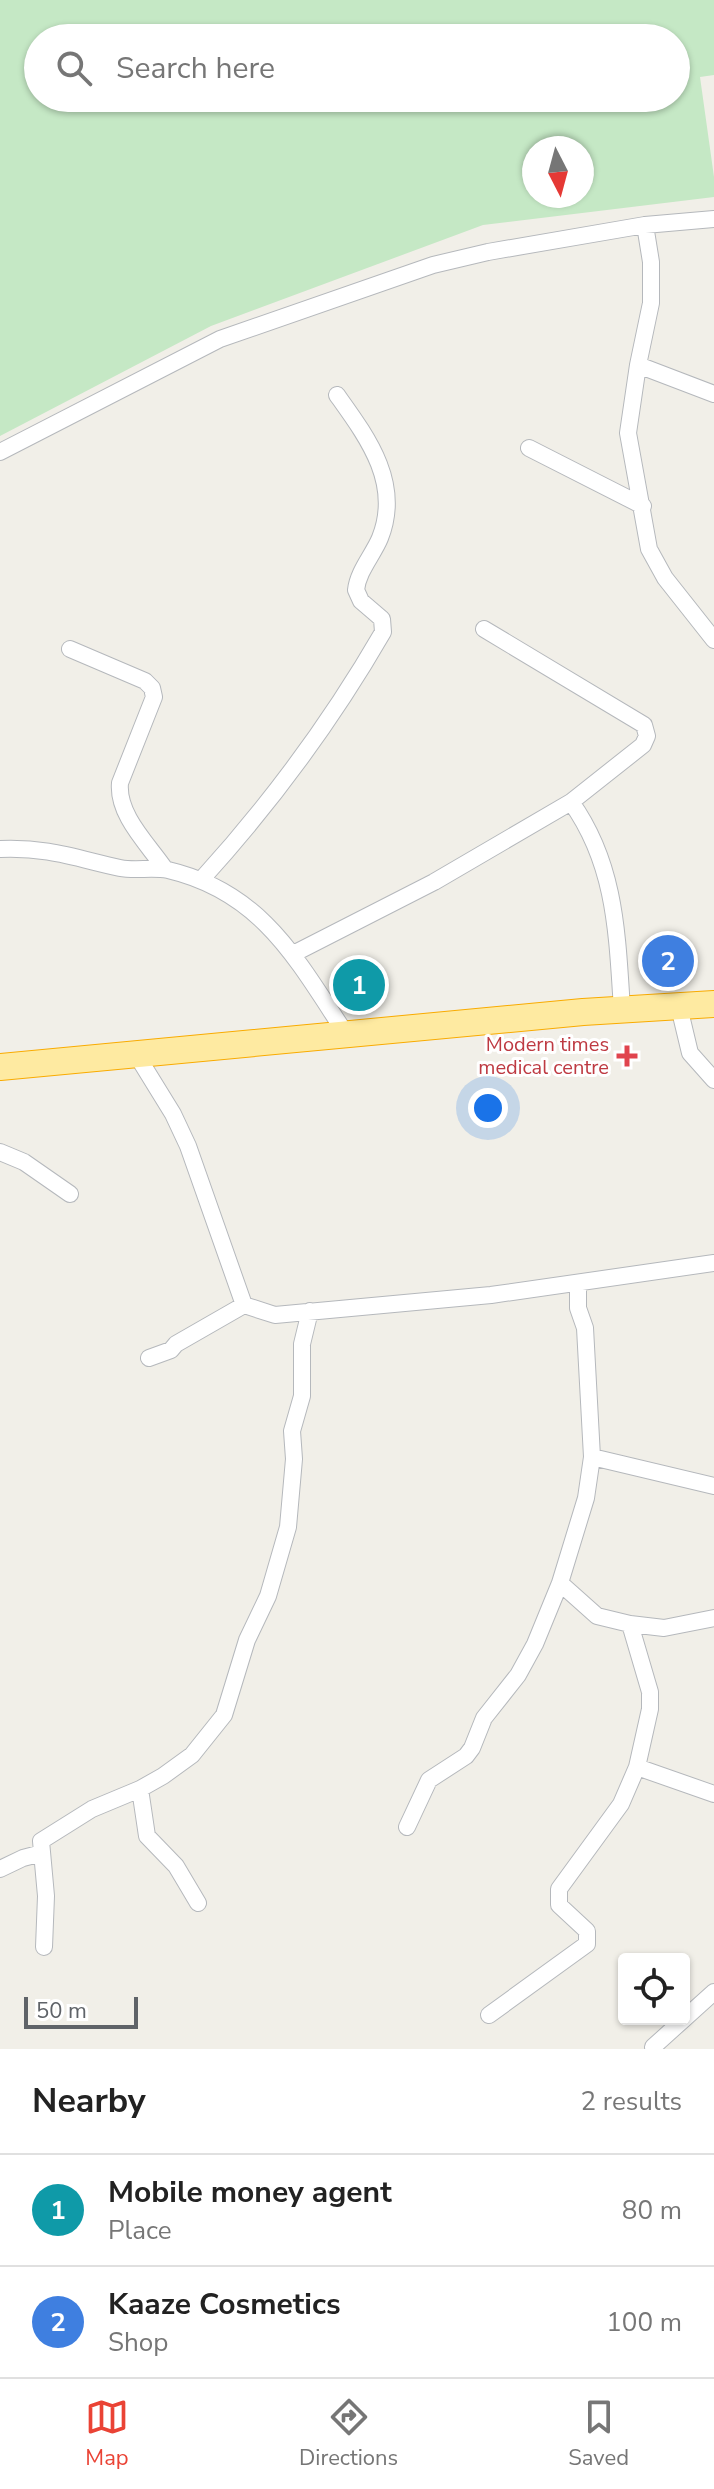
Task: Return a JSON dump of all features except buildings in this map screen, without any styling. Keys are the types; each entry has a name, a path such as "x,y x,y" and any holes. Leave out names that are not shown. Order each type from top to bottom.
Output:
{"highway":[{"path":"0,1067 622,1009 714,1004"}],"street":[{"path":"0,452 220,339 433,265 488,252 645,225 714,219"},
{"path":"645,225 651,262 651,303 628,433 649,549 665,578 714,640"},
{"path":"638,365 714,394"},
{"path":"201,880 259,816 334,711 383,632 382,619 361,601 356,590 380,538 386,516 386,486 365,432 337,395"},
{"path":"529,448 643,506"},
{"path":"293,954 434,882 571,802 643,745 647,736 644,725 484,629"},
{"path":"70,649 145,681 152,688 154,697 120,783 119,797 123,809 165,869"},
{"path":"571,802 588,825 611,889 622,1009"},
{"path":"0,849 61,852 125,869 165,869 201,880 261,917 293,954 346,1034"},
{"path":"679,1007 690,1053 714,1080"},
{"path":"136,1054 173,1114 188,1146 244,1305"},
{"path":"0,1152 24,1162 70,1194"},
{"path":"149,1358 171,1350 176,1344 244,1305 275,1315 491,1295 714,1263"},
{"path":"407,1827 429,1780 466,1756 484,1718 518,1675 535,1644 560,1583 586,1498 592,1457 585,1328 578,1308 578,1283"},
{"path":"44,1947 46,1896 41,1841 92,1809 163,1776 192,1755 224,1715 247,1640 268,1596 288,1527 294,1459 292,1431 302,1396 302,1344 310,1311"},
{"path":"592,1457 714,1486"},
{"path":"560,1583 597,1616 630,1624 664,1628 714,1618"},
{"path":"489,2015 587,1944 587,1931 559,1905 559,1889 621,1804 637,1767 650,1709 650,1692 630,1624"},
{"path":"637,1767 714,1794"},
{"path":"140,1789 147,1836 176,1866 198,1903"},
{"path":"0,1869 42,1853"},
{"path":"690,2014 714,1992"},
{"path":"653,2047 677,2025"}],"green space":[{"path":"0,0 714,0 714,75 700,77 714,197 483,225 211,326 0,436"}],"place":[{"name":"Kaaze Cosmetics","path":"668,961"},
{"name":"Mobile money agent","path":"359,985"},
{"name":"Modern times medical centre","path":"627,1056"}]}
